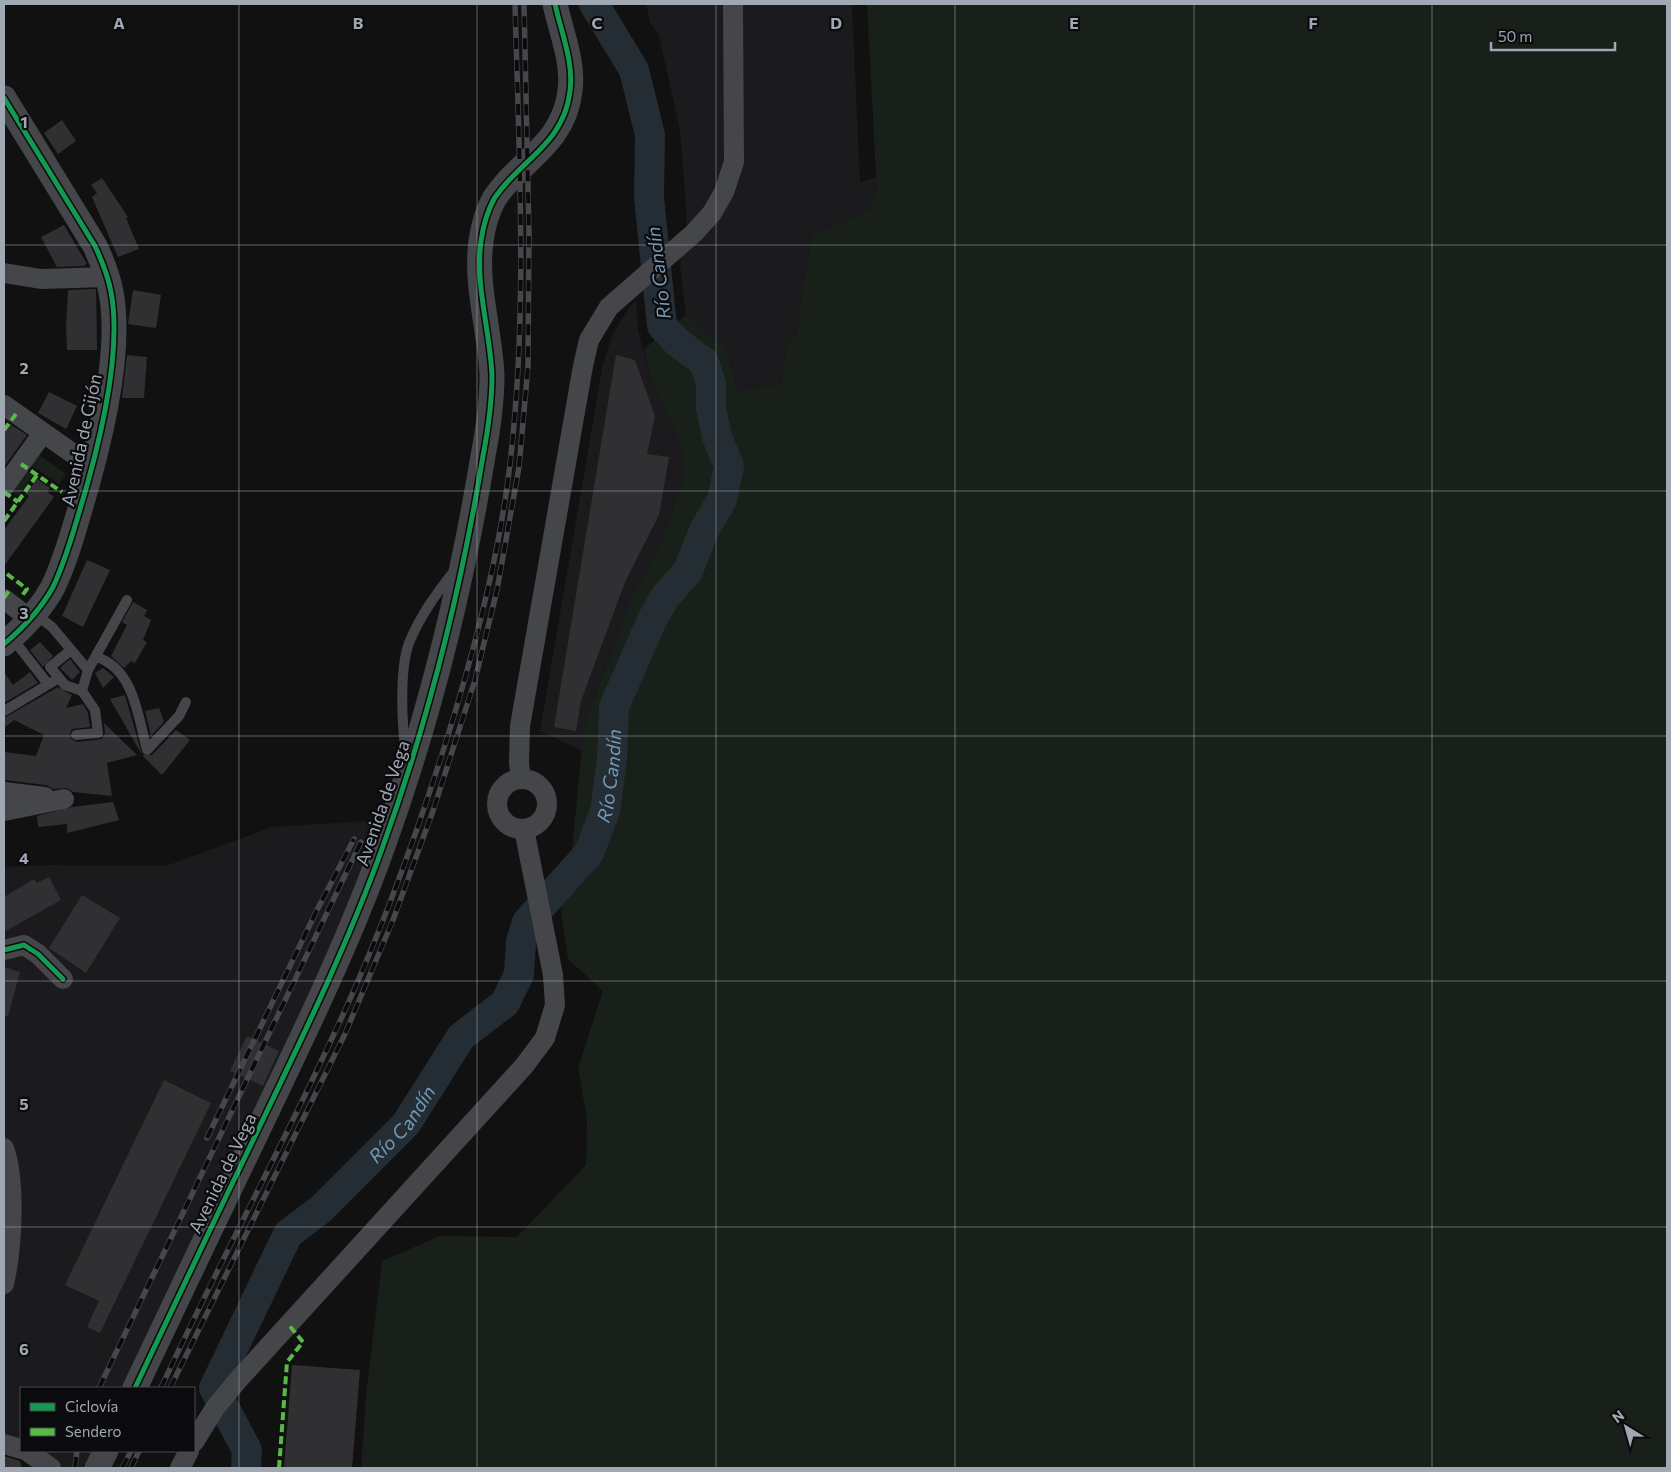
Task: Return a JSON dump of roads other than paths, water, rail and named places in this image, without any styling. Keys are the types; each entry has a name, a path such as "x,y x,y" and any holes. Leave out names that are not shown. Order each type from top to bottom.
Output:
{"street":[{"name":"Avenida de Vega","path":"135,1387 333,970 383,847 408,769 438,668 465,556 484,452 492,375 480,273 481,244 486,218 494,199 536,156 550,138 564,116 570,94 571,72 556,4"},
{"path":"521,779 519,763 520,726 589,340 609,307 620,294 694,233 712,213 720,199 734,162 733,4"},
{"name":"Avenida de Gijón","path":"4,98 95,246 108,277 114,318 108,399 92,467 67,553 52,587 33,616 8,640"},
{"path":"4,273 41,279 108,277"},
{"path":"4,405 92,467"},
{"path":"4,487 43,433"},
{"path":"4,600 33,616"},
{"path":"513,780 530,780 544,790 548,807 540,823 524,830 509,826 503,820 497,806 501,790 513,780"},
{"path":"4,792 64,799 4,811"},
{"path":"198,1436 238,1380 524,1066 545,1038 555,1005 553,975 524,830"},
{"path":"4,950 24,945 38,954 63,979"},
{"path":"4,1148 11,1198 10,1257 4,1284"},
{"path":"4,1444 20,1449"},
{"path":"28,1452 51,1468"},
{"path":"97,1468 105,1452"},
{"path":"180,1468 188,1452"}],"lane":[{"path":"408,769 404,741 402,687 408,645 427,606 465,556"},
{"path":"82,690 88,670 127,600"},
{"path":"33,616 52,627 88,670"},
{"path":"8,640 48,684"},
{"path":"71,650 50,667 65,686 82,690 95,710 98,733 76,735"},
{"path":"96,657 107,660 118,669 131,691 147,750 179,716 186,702"},
{"path":"4,711 59,678"}],"waterway":[{"name":"Río Candín","path":"246,1468 247,1450 214,1388 288,1234 321,1209 406,1124 461,1037 505,1003 519,974 521,942 527,922 589,853 605,811 612,759 614,707 652,620 665,597 688,571 705,528 722,500 729,466 717,437 711,408 711,384 704,362 677,342 662,326 649,197 650,135 634,70 594,4"}],"railway":[{"path":"161,1387 292,1123 365,964 420,821 455,713 475,643 499,536 516,407 521,291 521,234 515,4"},
{"path":"170,1387 345,1034 393,920 434,808 475,680 497,590 519,467 528,367 529,233 524,4"},
{"path":"207,1138 316,912 354,839"},
{"path":"99,1387 361,842"},
{"path":"75,1468 77,1452"},
{"path":"122,1468 130,1452"},
{"path":"131,1468 139,1452"}]}
